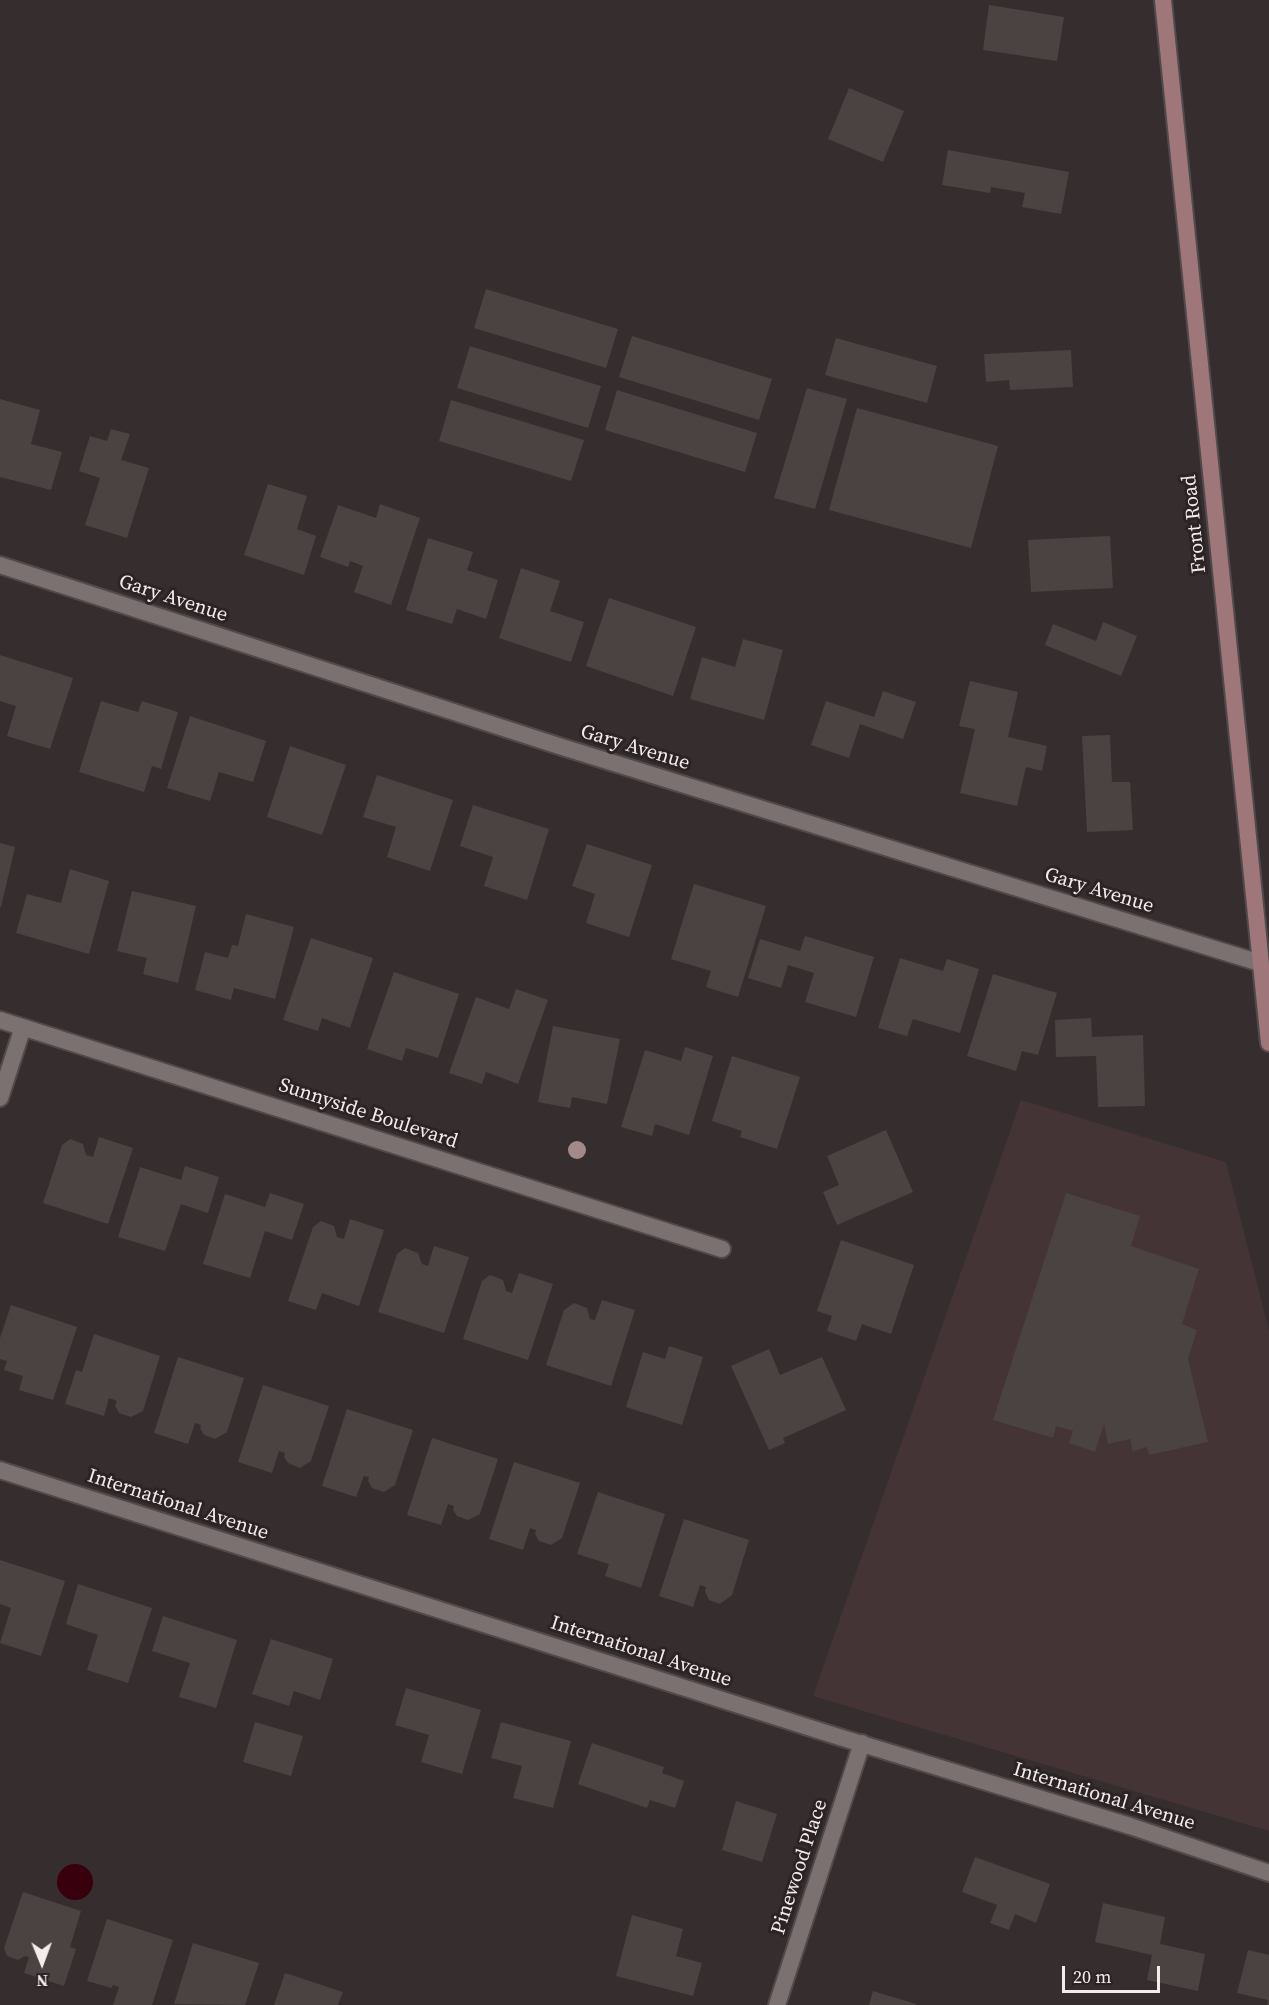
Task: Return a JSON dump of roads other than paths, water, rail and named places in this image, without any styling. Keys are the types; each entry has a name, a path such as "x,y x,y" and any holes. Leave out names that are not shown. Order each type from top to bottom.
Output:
{"main road":[{"name":"Front Road","path":"1163,0 1269,1043"}],"street":[{"name":"Gary Avenue","path":"0,565 562,747 1260,963"},
{"name":"Sunnyside Boulevard","path":"0,1020 722,1249"},
{"path":"0,1098 23,1027"},
{"name":"International Avenue","path":"0,1470 825,1733 1130,1826 1269,1873"},
{"name":"Pinewood Place","path":"777,2005 862,1743"}]}
